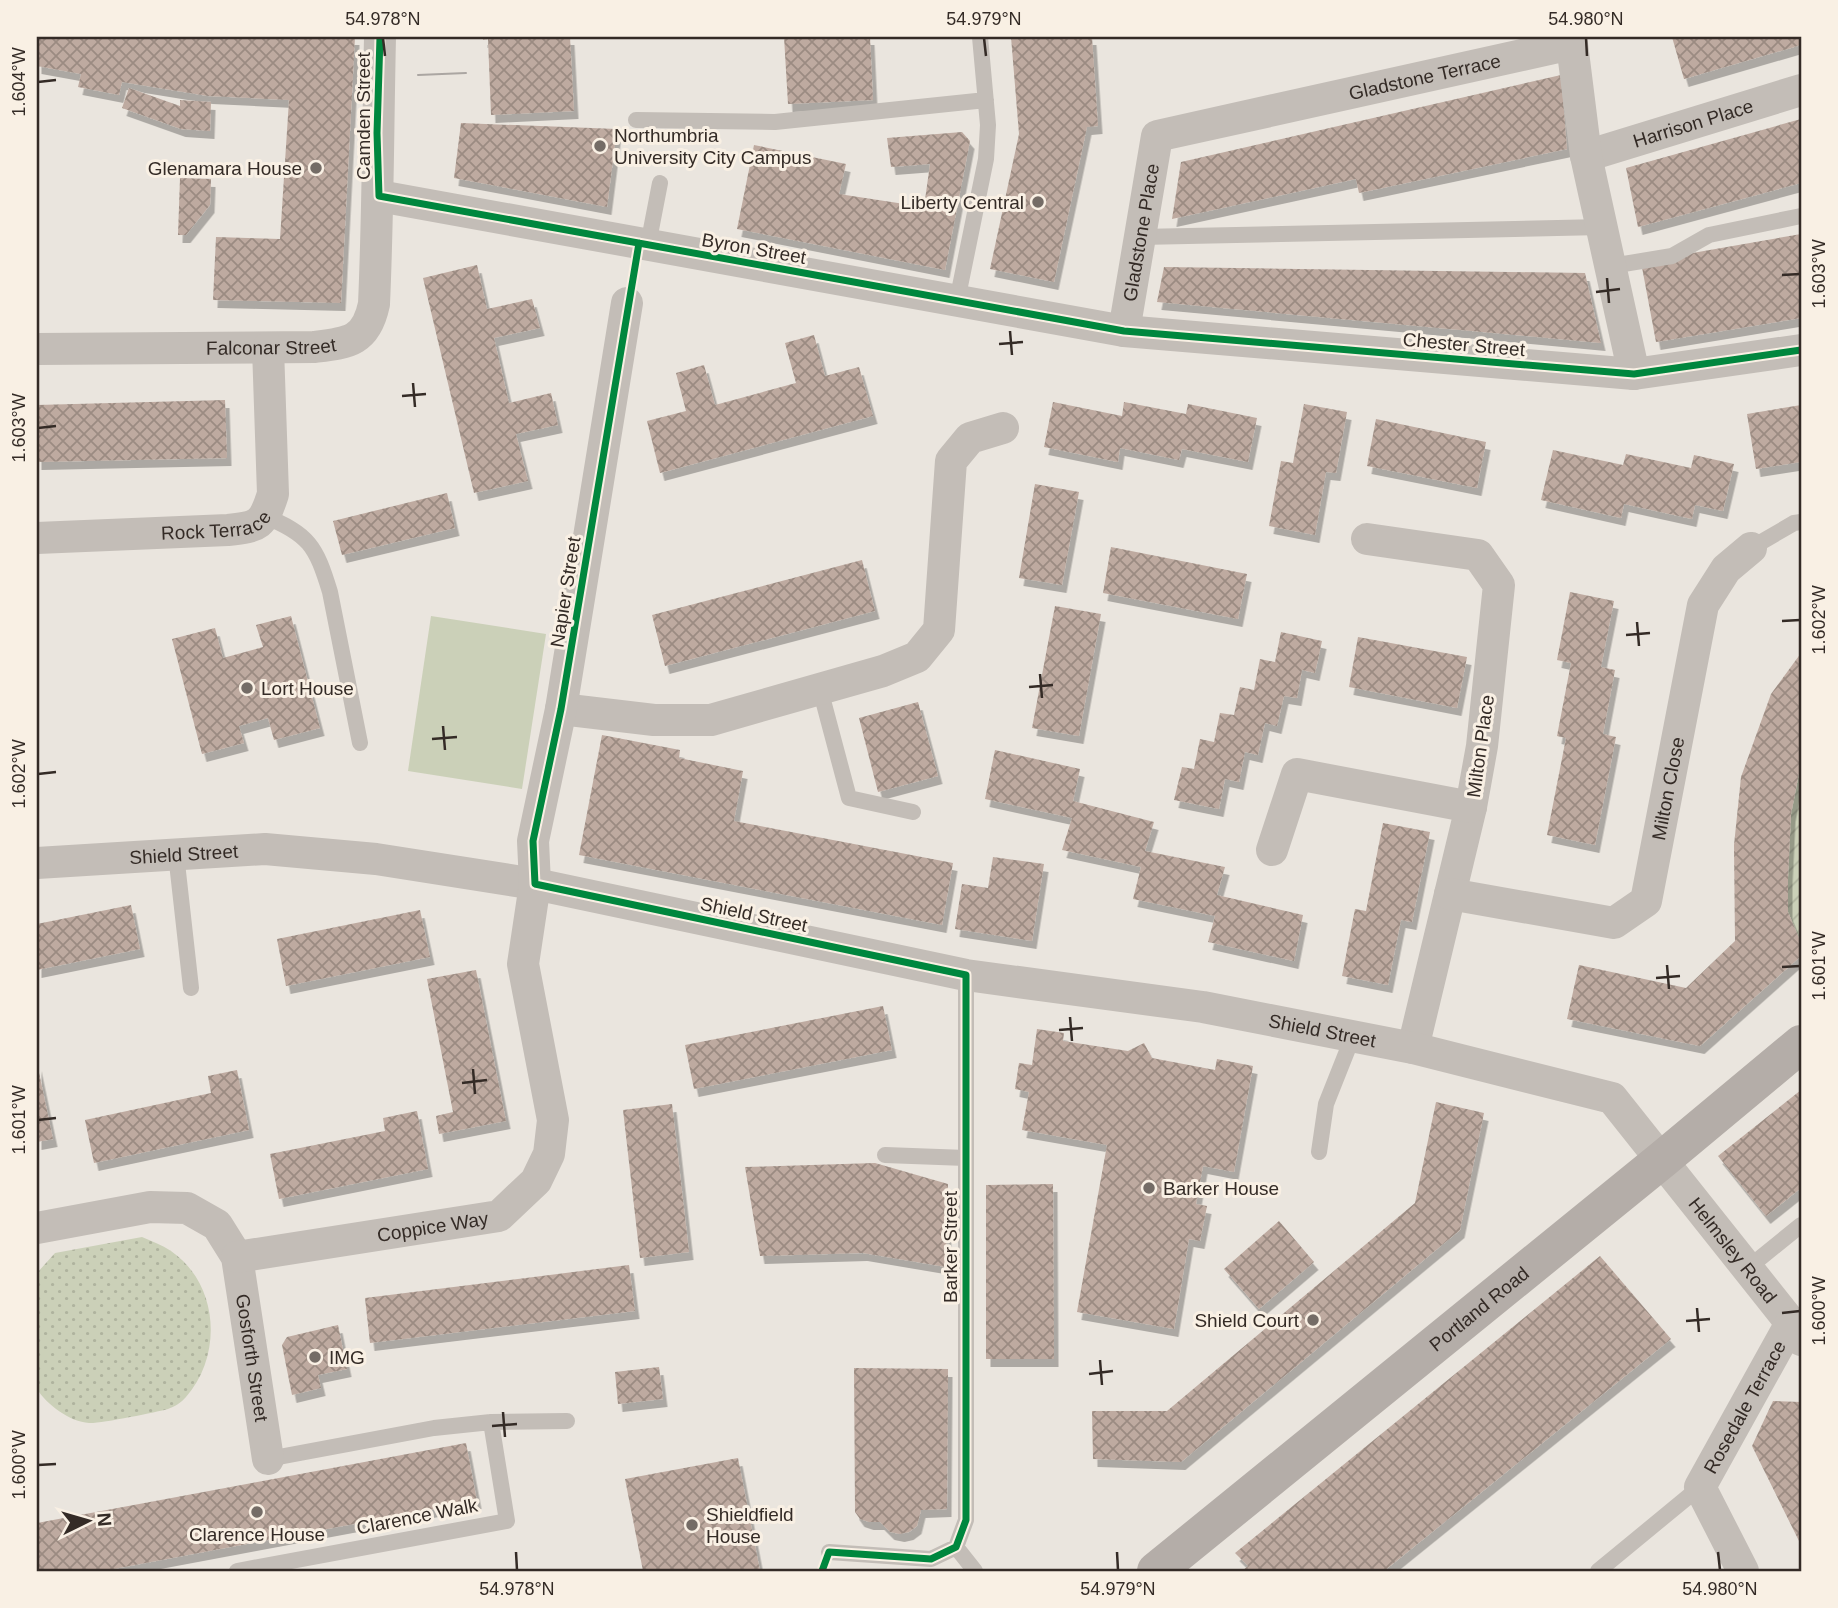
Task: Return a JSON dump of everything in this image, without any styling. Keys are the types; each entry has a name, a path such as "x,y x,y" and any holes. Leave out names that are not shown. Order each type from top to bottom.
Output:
{"main road":[{"name":"Portland Road","path":"1156,1571 1801,1044"}],"street":[{"name":"Camden Street","path":"379,196 377,133 380,37"},
{"name":"Gladstone Terrace","path":"1157,136 1572,44 1586,156 1634,374"},
{"name":"Harrison Place","path":"1586,156 1801,90"},
{"name":"Gladstone Place","path":"1124,331 1157,136"},
{"name":"Byron Street","path":"379,196 1124,331"},
{"name":"Falconar Street","path":"37,349 268,348 341,344 354,340 370,320 374,304 379,196"},
{"name":"Napier Street","path":"535,884 533,841 561,709 627,303"},
{"name":"Chester Street","path":"1124,331 1634,374 1801,350"},
{"name":"Rock Terrace","path":"37,538 252,527 264,516 273,494 268,348"},
{"path":"561,709 654,720 711,720 883,671 917,657 939,630 951,461 970,438 1003,428"},
{"name":"Milton Place","path":"1367,539 1478,555 1499,585 1482,746 1471,807 1413,1048"},
{"name":"Milton Close","path":"1450,894 1614,923 1646,901 1703,605 1726,569 1751,548"},
{"path":"1272,850 1297,774 1471,807"},
{"name":"Shield Street","path":"37,863 265,849 348,856 535,884 966,975 1203,1007 1413,1048 1612,1098 1663,1159"},
{"name":"Coppice Way","path":"237,1257 499,1216 536,1181 549,1154 553,1119 523,964 535,884"},
{"name":"Helmsley Road","path":"1663,1159 1796,1332"},
{"path":"37,1228 150,1207 187,1208 218,1225 237,1257"},
{"name":"Gosforth Street","path":"237,1257 268,1459"},
{"name":"Rosedale Terrace","path":"1700,1487 1796,1332"},
{"path":"1700,1487 1743,1571"}],"lane":[{"path":"957,301 986,159 986,100 980,37"},
{"path":"636,120 775,122 986,100"},
{"path":"648,245 660,183"},
{"path":"1611,266 1672,256 1709,235 1801,216"},
{"path":"1140,237 1602,227"},
{"path":"264,516 303,536 315,551 323,569 360,743"},
{"name":"Milton Close","path":"1751,548 1794,523 1801,522"},
{"path":"820,689 849,798 913,812"},
{"path":"176,854 191,988"},
{"name":"Barker Street","path":"957,1547 966,1520 966,975"},
{"path":"1319,1153 1326,1104 1353,1036"},
{"path":"885,1155 966,1158"},
{"path":"1748,1268 1801,1225"},
{"path":"268,1459 434,1429 491,1422 567,1421"},
{"name":"Clarence Walk","path":"237,1571 507,1521 491,1422"},
{"name":"Rosedale Terrace","path":"1598,1571 1700,1487"},
{"path":"829,1552 931,1559 957,1547 975,1571"}],"green space":[{"path":"431,616 546,634 522,789 408,771"},
{"path":"1801,763 1801,943 1788,912 1788,877 1791,814"},
{"path":"142,1237 171,1251 187,1265 199,1282 207,1301 210,1321 206,1361 198,1380 186,1397 170,1408 95,1423 82,1422 52,1406 37,1389 37,1273 55,1253"}],"building":[{"name":"Glenamara House","path":"37,37 355,37 341,303 213,300 216,237 280,239 289,100 208,96 122,82 119,95 78,87 81,74 37,66"},
{"path":"483,37 570,37 574,111 491,115 488,39 483,40"},
{"path":"784,37 870,37 873,100 788,104"},
{"name":"Liberty Central","path":"1011,37 1092,37 1098,126 1087,127 1054,282 990,269 1019,134"},
{"path":"1672,37 1801,37 1801,45 1684,79"},
{"path":"1561,75 1567,149 1359,193 1356,179 1172,219 1181,162"},
{"path":"129,88 180,106 180,100 211,102 210,131 181,129 122,108"},
{"path":"1801,119 1801,183 1638,227 1626,168"},
{"path":"461,123 617,129 607,207 454,178"},
{"path":"962,132 970,141 945,270 737,229 754,145 846,164 839,194 924,207 930,164 891,167 887,138"},
{"path":"180,178 211,179 210,205 186,235 178,235"},
{"path":"1801,234 1801,318 1656,342 1641,262"},
{"path":"477,265 487,309 532,299 540,328 494,338 509,403 551,393 558,425 516,434 528,481 474,493 423,278"},
{"path":"1164,267 1585,273 1601,343 1157,302"},
{"path":"814,335 825,376 859,367 873,416 660,473 647,421 686,411 676,373 704,365 715,405 796,383 785,343"},
{"path":"225,400 227,458 37,462 37,405"},
{"path":"1053,402 1122,416 1124,402 1186,414 1188,404 1257,418 1248,462 1182,449 1179,460 1120,448 1118,462 1044,447"},
{"path":"1304,404 1347,412 1336,473 1326,472 1315,535 1269,526 1281,461 1293,463"},
{"path":"1801,405 1801,462 1756,469 1747,414"},
{"path":"1376,419 1486,442 1477,488 1367,466"},
{"path":"1553,450 1623,465 1626,454 1691,468 1694,455 1734,464 1723,511 1695,505 1692,519 1624,504 1621,518 1541,500"},
{"path":"1035,484 1079,492 1062,585 1019,578"},
{"path":"447,493 455,528 342,555 333,521"},
{"path":"1111,547 1247,574 1238,619 1103,593"},
{"path":"862,560 875,611 665,666 652,615"},
{"path":"1570,592 1614,601 1601,667 1615,670 1603,734 1616,737 1595,845 1547,835 1566,738 1557,736 1571,663 1557,660"},
{"path":"1055,606 1101,614 1079,736 1032,728"},
{"name":"Lort House","path":"291,616 320,728 274,740 268,718 239,726 244,743 202,754 172,639 215,628 223,658 263,647 256,625"},
{"path":"1281,632 1322,641 1315,673 1302,670 1297,698 1284,696 1277,726 1265,723 1258,755 1245,752 1239,782 1225,779 1219,809 1174,800 1182,767 1194,769 1200,739 1214,742 1220,713 1234,715 1240,687 1254,690 1260,659 1275,662"},
{"path":"1358,637 1467,657 1457,708 1349,687"},
{"path":"1801,653 1801,763 1791,814 1788,912 1801,943 1801,956 1700,1046 1567,1019 1579,965 1686,988 1735,941 1734,845 1741,777 1771,694"},
{"path":"918,702 938,776 878,792 859,718"},
{"path":"602,735 680,750 679,758 743,771 734,821 953,863 942,925 579,855"},
{"path":"995,750 1080,769 1073,801 1154,822 1145,851 1225,867 1217,895 1303,915 1294,961 1208,942 1215,916 1133,899 1141,867 1062,850 1072,818 985,799"},
{"path":"1383,823 1430,832 1412,922 1401,920 1388,985 1342,976 1355,909 1366,911"},
{"path":"993,857 1044,864 1032,941 955,929 962,884 988,888"},
{"path":"131,905 140,949 37,970 37,924"},
{"path":"420,910 430,957 286,986 277,939"},
{"path":"476,970 506,1121 439,1134 436,1116 453,1112 427,979"},
{"path":"883,1006 892,1050 694,1089 685,1045"},
{"name":"Barker House","path":"1037,1029 1064,1033 1063,1041 1128,1051 1144,1043 1152,1058 1215,1070 1217,1059 1253,1066 1234,1172 1203,1166 1196,1204 1207,1206 1200,1241 1189,1239 1174,1329 1077,1312 1107,1145 1022,1130 1029,1092 1015,1089 1019,1063 1032,1065"},
{"path":"37,1063 53,1139 37,1142"},
{"path":"237,1070 249,1130 94,1163 85,1120 211,1093 208,1076"},
{"path":"1801,1090 1801,1188 1766,1216 1718,1156"},
{"name":"Shield Court","path":"1436,1102 1484,1113 1460,1230 1181,1462 1093,1459 1092,1411 1167,1411 1415,1203"},
{"path":"672,1104 689,1252 640,1258 623,1110"},
{"path":"417,1111 428,1169 279,1199 270,1154 385,1131 383,1118"},
{"path":"875,1163 948,1184 946,1267 863,1253 760,1256 745,1167"},
{"path":"1053,1184 1054,1359 986,1359 986,1185"},
{"path":"1279,1221 1314,1262 1259,1309 1224,1269"},
{"path":"1600,1256 1671,1339 1384,1571 1242,1571 1248,1566 1235,1553"},
{"path":"629,1265 635,1311 370,1343 365,1298"},
{"name":"IMG","path":"338,1325 347,1369 318,1375 321,1388 292,1395 282,1345 287,1337"},
{"path":"659,1367 663,1399 618,1404 615,1372"},
{"path":"854,1368 948,1369 947,1509 921,1510 917,1526 909,1532 890,1532 880,1522 860,1519 855,1512"},
{"path":"1773,1401 1801,1402 1801,1545 1752,1446"},
{"name":"Clarence House","path":"466,1443 477,1501 103,1571 37,1571 37,1523"},
{"name":"Shieldfield House","path":"738,1458 760,1571 643,1571 625,1479"}],"tram line":[{"path":"418,75 466,73"}],"cycle path":[{"path":"380,37 377,133 379,196 1124,331 1634,374 1801,350"},
{"path":"639,243 561,709 533,841 535,884 966,975 966,1520 956,1547 931,1559 829,1552 822,1571"}],"place":[{"name":"Northumbria University City Campus","path":"600,146"},
{"name":"Glenamara House","path":"316,168"},
{"name":"Liberty Central","path":"1038,202"},
{"name":"Lort House","path":"247,688"},
{"name":"Barker House","path":"1149,1188"},
{"name":"Shield Court","path":"1313,1320"},
{"name":"IMG","path":"315,1357"},
{"name":"Clarence House","path":"257,1512"},
{"name":"Shieldfield House","path":"692,1525"}]}
